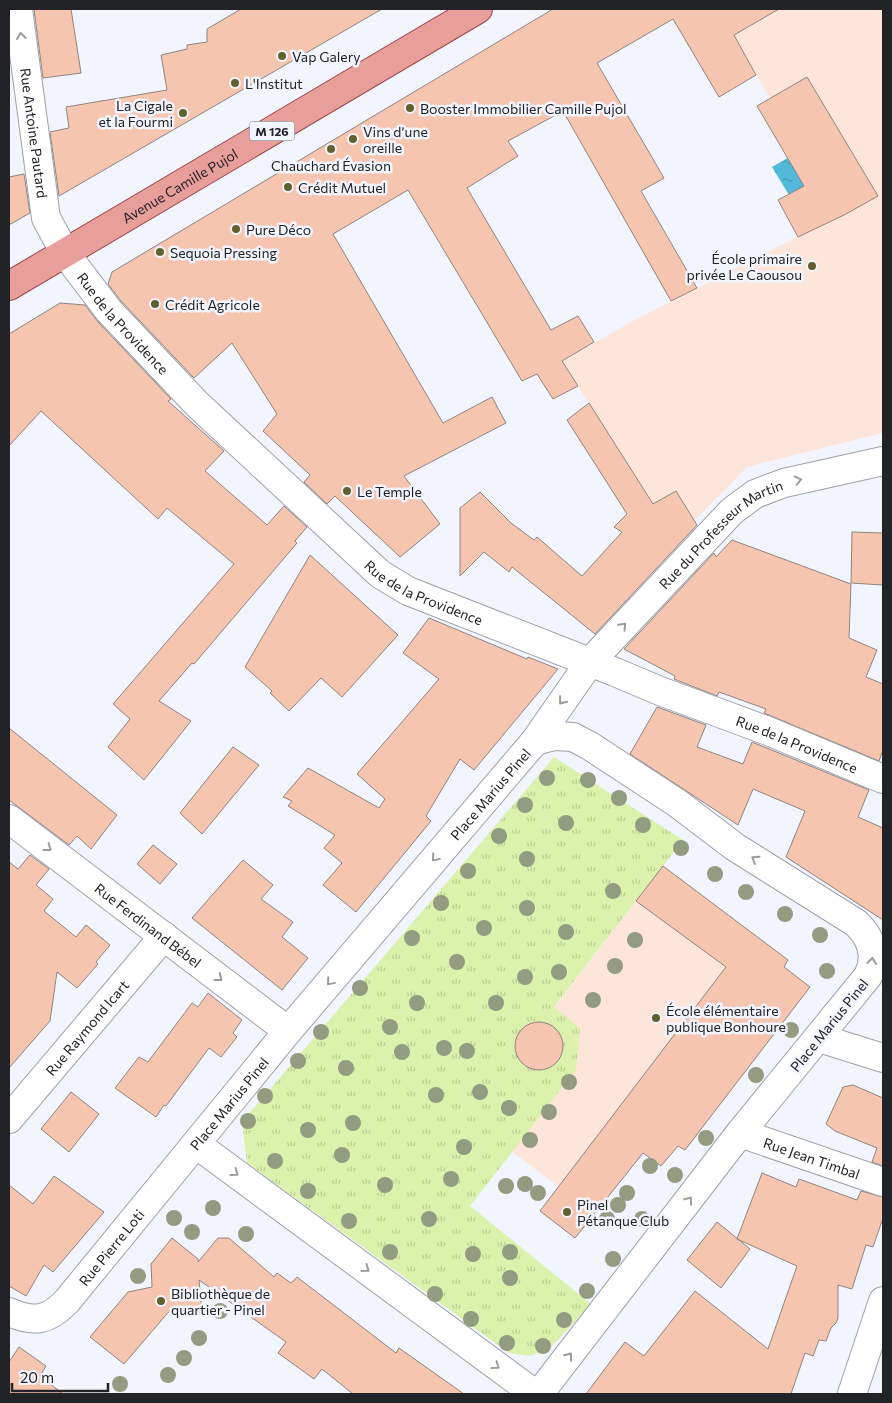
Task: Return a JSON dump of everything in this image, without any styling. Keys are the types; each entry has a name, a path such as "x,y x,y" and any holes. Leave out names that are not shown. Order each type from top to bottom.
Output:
{"main road":[{"name":"Avenue Camille Pujol","path":"9,286 478,9"}],"street":[{"name":"Rue Antoine Pautard","path":"18,9 46,218 65,253"},
{"name":"Rue de la Providence","path":"65,253 109,311 196,404 380,574 408,591 883,779"},
{"name":"Rue du Professeur Martin","path":"590,662 732,511 755,494 784,483 883,461"},
{"name":"Place Marius Pinel","path":"535,741 554,736 573,737 590,746 676,803 735,847 856,923 864,931 871,944 873,966 868,976 820,1038 740,1133 537,1394 196,1144 288,1031 535,741 590,662"},
{"name":"Rue Ferdinand Bébel","path":"9,819 288,1031"},
{"name":"Rue Raymond Icart","path":"9,1119 164,936"},
{"path":"820,1038 883,1058"},
{"name":"Rue Jean Timbal","path":"740,1133 883,1182"},
{"name":"Rue Pierre Loti","path":"9,1312 22,1318 39,1319 56,1312 196,1144"},
{"path":"852,1394 883,1301"}],"shaded area":[{"name":"École primaire privée Le Caousou","path":"719,9 883,9 883,433 747,467 694,521 653,504 562,361 633,321 809,231 830,204"},
{"name":"École élémentaire publique Bonhoure","path":"663,866 788,960 671,1115 698,1136 685,1150 678,1147 661,1166 606,1125 559,1187 511,1151 576,1070 554,1008"}],"green space":[{"path":"554,757 683,840 554,1007 580,1028 576,1070 470,1206 591,1304 552,1346 531,1356 509,1353 247,1163 242,1122"}],"water":[{"path":"793,155 820,200 800,213 772,167"}],"building":[{"path":"34,9 71,9 81,73 43,78"},
{"path":"241,9 382,9 59,196 50,132 69,128 66,107 167,90 161,55 187,49 187,45 207,42 207,29"},
{"path":"553,9 779,9 734,35 756,75 719,97 673,19 597,63 664,178 641,191 697,288 671,301 563,111 508,141 518,156 467,188 551,330 578,316 594,342 562,361 578,386 553,399 537,374 522,381 408,190 333,234 443,423 492,397 506,423 404,476 440,524 400,557 335,496 327,504 304,482 310,475 263,431 277,414 232,343 194,378 121,301 108,284 112,272"},
{"path":"807,77 878,196 798,237 778,200 804,186 757,106"},
{"path":"24,174 30,213 9,225 9,177"},
{"path":"60,303 85,305 98,322 171,399 168,401 224,451 205,471 267,525 284,506 307,527 295,541 297,543 194,664 192,663 159,701 191,721 144,780 108,747 130,719 113,704 234,564 167,508 158,519 41,411 9,446 9,334"},
{"path":"589,403 653,504 676,491 697,525 595,634 512,567 509,572 484,552 460,576 460,508 480,492 511,523 534,540 537,537 582,576 622,532 614,527 627,514 567,420"},
{"path":"852,532 883,533 883,585 851,583"},
{"path":"732,540 851,584 849,638 877,650 866,677 883,684 883,750 879,761 764,713 766,709 719,692 717,696 674,679 675,676 624,649 714,553 716,557"},
{"path":"310,555 398,635 342,697 321,678 289,711 270,693 272,691 245,667"},
{"path":"429,618 527,659 528,657 558,669 474,770 460,759 426,816 431,821 356,912 323,885 342,863 324,848 335,835 288,806 292,801 283,797 308,768 379,808 385,799 357,774 439,679 403,653"},
{"path":"657,707 706,725 697,747 743,764 752,742 869,790 858,817 883,828 883,920 786,857 805,811 753,789 738,825 630,754"},
{"path":"9,728 117,815 91,849 77,836 69,845 9,800"},
{"path":"233,747 259,765 202,834 180,813"},
{"path":"153,845 177,864 160,884 137,864"},
{"path":"30,855 49,869 36,885 53,899 44,911 76,937 86,925 110,945 96,962 98,964 77,988 57,972 50,1021 9,1068 9,862 18,869"},
{"path":"243,860 273,885 261,899 293,922 282,937 308,958 282,990 192,918"},
{"path":"663,866 788,960 784,967 810,987 685,1150 678,1146 661,1166 643,1153 575,1238 540,1211 726,967 636,901"},
{"path":"208,993 242,1020 233,1033 237,1037 221,1057 209,1048 156,1117 115,1088 139,1057 148,1062 192,1003 198,1007"},
{"path":"539,1022 548,1024 556,1029 561,1037 563,1046 561,1055 556,1063 548,1068 539,1070 530,1068 522,1063 517,1055 515,1046 517,1037 522,1029 530,1024"},
{"path":"853,1085 883,1098 883,1166 872,1162 877,1148 835,1131 826,1124 843,1087"},
{"path":"71,1092 99,1114 69,1152 41,1129"},
{"path":"762,1173 796,1187 799,1179 857,1200 861,1191 883,1197 883,1218 873,1247 866,1245 852,1289 838,1285 838,1318 836,1323 831,1328 826,1341 819,1340 813,1356 805,1353 791,1394 586,1394 625,1342 644,1356 695,1291 768,1349 797,1266 737,1239"},
{"path":"54,1176 104,1212 53,1272 44,1265 26,1296 9,1286 9,1185 33,1204"},
{"path":"717,1222 750,1249 721,1288 687,1260"},
{"path":"172,1238 198,1259 198,1262 218,1238 229,1238 274,1277 277,1273 291,1283 297,1277 396,1353 399,1348 464,1394 353,1394 322,1369 314,1379 278,1353 286,1342 199,1280 202,1312 182,1316 172,1308 124,1364 90,1337 128,1292 152,1287 151,1264"},
{"path":"19,1347 46,1366 40,1376 63,1394 9,1394 9,1362"}],"place":[{"name":"Vap Galery","path":"282,56"},
{"name":"L'Institut","path":"235,83"},
{"name":"Booster Immobilier Camille Pujol","path":"410,108"},
{"name":"La Cigale et la Fourmi","path":"183,113"},
{"name":"Vins d’une oreille","path":"353,139"},
{"name":"Chauchard Évasion","path":"331,149"},
{"name":"Crédit Mutuel","path":"288,187"},
{"name":"Pure Déco","path":"236,229"},
{"name":"Sequoia Pressing","path":"160,252"},
{"name":"École primaire privée Le Caousou","path":"812,266"},
{"name":"Crédit Agricole","path":"155,304"},
{"name":"Le Temple","path":"347,491"},
{"name":"École élémentaire publique Bonhoure","path":"656,1018"},
{"name":"Pinel Pétanque Club","path":"567,1212"},
{"name":"Bibliothèque de quartier - Pinel","path":"161,1301"}]}
